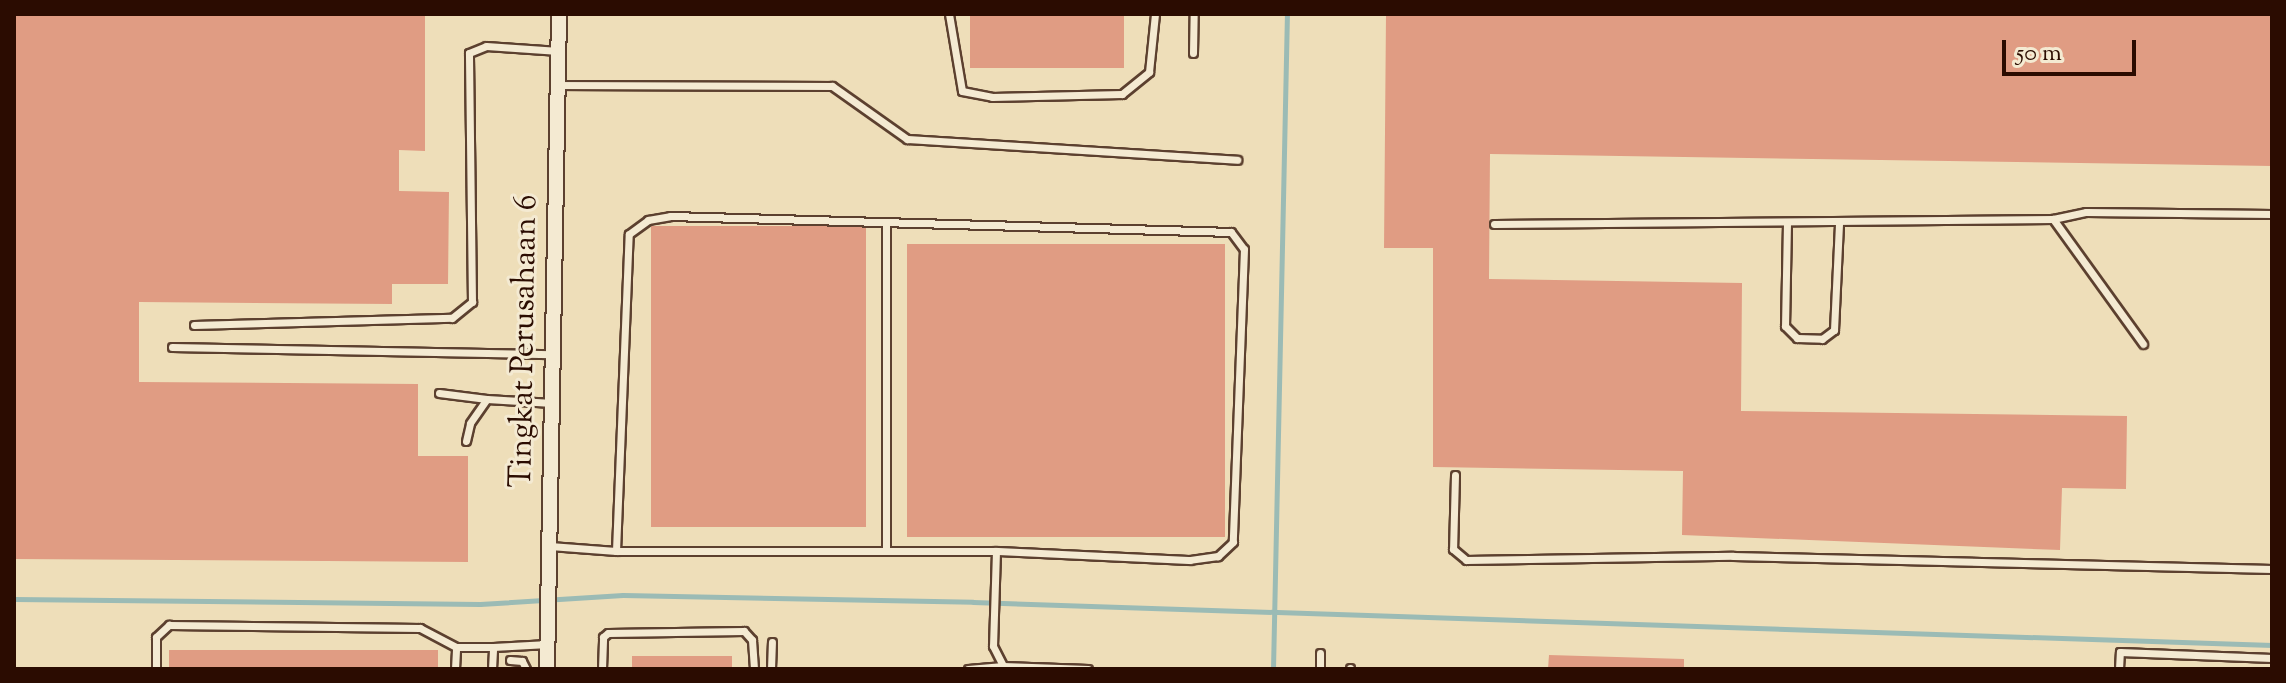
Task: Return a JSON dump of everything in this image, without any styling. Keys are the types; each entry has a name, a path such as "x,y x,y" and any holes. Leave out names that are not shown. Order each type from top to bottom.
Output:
{"street":[{"name":"Tingkat Perusahaan 6","path":"547,669 546,574 550,546 559,14"}],"lane":[{"path":"949,14 962,91 992,97 1122,94 1149,72 1155,14"},
{"path":"1193,53 1194,14"},
{"path":"194,325 452,318 472,302 469,53 486,46 559,51"},
{"path":"558,85 832,86 907,139 1237,160"},
{"path":"1494,224 2053,219 2086,212 2272,214"},
{"path":"550,546 616,551 886,548 1190,560 1218,556 1233,542 1244,249 1231,232 670,216 648,220 629,234 616,551"},
{"path":"2053,219 2143,344"},
{"path":"1787,223 1785,326 1797,338 1822,339 1834,330 1839,222"},
{"path":"886,223 886,548"},
{"path":"172,347 553,354"},
{"path":"439,393 552,403"},
{"path":"466,441 470,423 487,399"},
{"path":"1455,475 1453,549 1466,560 1733,556 2272,569"},
{"path":"996,551 993,646 1003,666"},
{"path":"156,669 156,637 169,625 420,628 456,647 548,644"},
{"path":"602,669 603,637 637,631 744,631 752,640 754,669"},
{"path":"771,669 772,642"},
{"path":"455,669 456,647"},
{"path":"492,669 493,647"},
{"path":"2119,669 2120,652 2272,658"},
{"path":"1320,653 1320,669"},
{"path":"510,660 522,661 526,669"},
{"path":"968,669 1003,666 1088,669"}],"building":[{"path":"14,14 425,14 425,151 399,150 399,191 449,192 448,284 392,284 392,304 139,302 139,382 418,384 418,456 468,456 468,562 14,559"},
{"path":"970,14 1124,14 1124,68 970,68"},
{"path":"1386,14 2272,14 2272,166 1490,154 1489,279 1742,283 1741,411 2127,416 2126,489 2062,488 2060,550 1682,535 1683,471 1433,467 1433,248 1384,248"},
{"path":"651,226 866,226 866,527 651,527"},
{"path":"907,244 1225,244 1225,537 907,537"},
{"path":"169,650 438,650 438,669 169,669"},
{"path":"1549,655 1684,659 1684,669 1548,669"},
{"path":"632,656 732,656 732,669 632,669"}],"waterway":[{"path":"1273,669 1287,14"},
{"path":"14,599 480,604 623,595 973,602 2272,645"}]}
